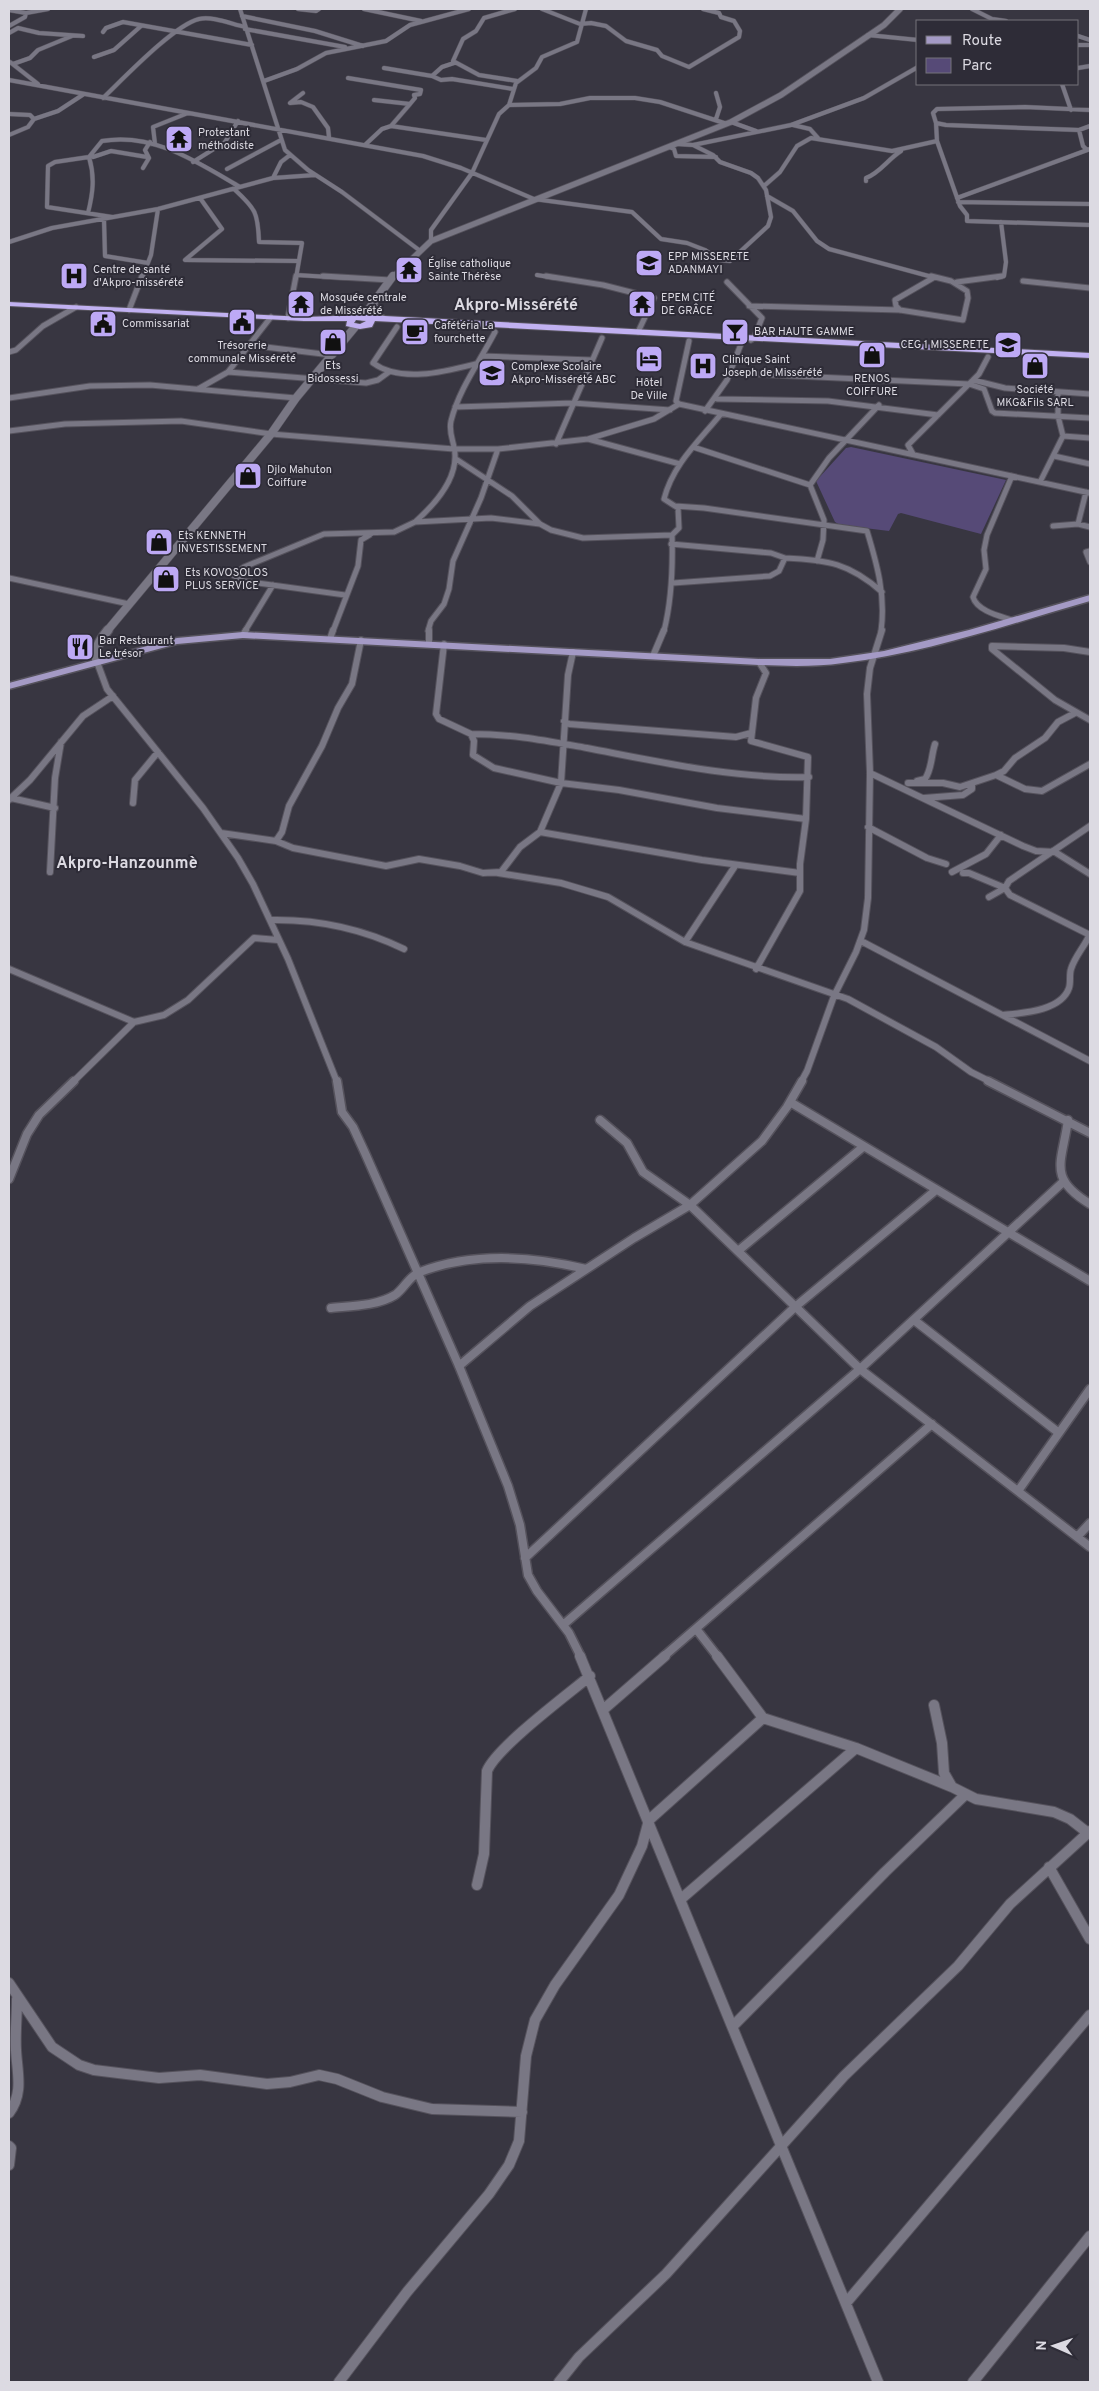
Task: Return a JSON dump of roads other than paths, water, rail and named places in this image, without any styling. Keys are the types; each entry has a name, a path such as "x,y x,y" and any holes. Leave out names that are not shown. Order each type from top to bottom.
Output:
{"highway":[{"path":"9,304 271,317 353,324 367,320 653,337 752,339 1090,356"},
{"path":"367,320 396,327 602,338 653,337 689,342 1090,362"}],"main road":[{"path":"367,320 373,305 390,280 419,250 431,241 677,144 692,142 781,95 884,25 900,9"},
{"path":"97,662 95,652 100,640 271,434 353,324"},
{"path":"9,686 177,641 243,636 429,643 759,662 827,662 873,656 1090,598"}],"street":[{"path":"9,10 26,13 48,9"},
{"path":"35,17 53,9"},
{"path":"240,9 279,128 281,140 290,155 314,175 419,250"},
{"path":"298,9 316,12 319,9"},
{"path":"364,9 422,22"},
{"path":"264,81 322,55 390,39 410,25 469,9"},
{"path":"454,63 453,60 458,54 460,44 476,31 484,18 515,9"},
{"path":"542,9 582,24 591,23 606,26 626,41 657,50 662,56 689,66 738,37 740,31 734,21 721,17 719,13 702,9"},
{"path":"431,241 431,230 472,173 499,114 509,105 517,81 536,68 542,57 577,42 582,32 582,17 586,9"},
{"path":"972,9 992,19 999,20"},
{"path":"9,26 25,16 26,13"},
{"path":"242,16 324,33 362,46"},
{"path":"103,98 177,33 197,20 204,19 352,48"},
{"path":"103,32 106,28 119,22 252,45"},
{"path":"94,57 101,57 114,50 141,26"},
{"path":"9,33 18,28 39,33 83,36"},
{"path":"309,41 324,33"},
{"path":"868,35 916,40"},
{"path":"11,62 25,60 36,55 38,50 74,36"},
{"path":"322,55 327,44"},
{"path":"11,62 38,84"},
{"path":"432,76 442,67 454,63 479,75 517,81"},
{"path":"384,68 432,76 441,80 452,79 513,89"},
{"path":"692,142 725,139 791,125 864,98 916,68"},
{"path":"348,78 401,85 421,90 420,94 414,95 415,98 391,126"},
{"path":"9,80 329,137 423,156 472,173 534,199 632,212 661,239 687,243 725,262 730,261 768,226 771,217 764,186 751,173 720,162 716,157 692,142"},
{"path":"1062,85 1071,110"},
{"path":"304,93 290,103 302,102 318,110 322,117 319,118 328,128 329,137"},
{"path":"716,93 720,107 716,119"},
{"path":"9,135 28,127 34,119 58,111 84,94"},
{"path":"509,105 560,104 605,97 635,98 660,102 756,131"},
{"path":"374,100 410,104"},
{"path":"1090,110 1025,108 937,109 933,113 938,141 958,200 967,215 967,221 1090,225"},
{"path":"155,144 153,127 188,112"},
{"path":"9,114 43,115"},
{"path":"30,115 34,119"},
{"path":"193,162 225,142 238,121"},
{"path":"936,123 946,125 1079,130 1090,126"},
{"path":"791,125 810,129 818,138"},
{"path":"366,144 382,129 391,126 486,140"},
{"path":"1079,130 1083,146 1089,149"},
{"path":"706,133 725,139"},
{"path":"89,158 104,141 124,137 155,144 240,187"},
{"path":"764,186 783,168 793,148 804,140 818,138 878,150 900,151 938,141"},
{"path":"227,170 281,140"},
{"path":"143,168 149,158 145,150 150,142"},
{"path":"670,147 674,149 676,156 716,157"},
{"path":"958,200 1089,149"},
{"path":"866,180 866,178 880,170 886,161 894,158 900,151"},
{"path":"112,217 46,205 48,166 55,162 89,158 111,152 147,157"},
{"path":"273,178 281,162 290,155"},
{"path":"88,212 94,189 91,181 93,171 89,158"},
{"path":"9,242 52,228 158,209 273,178 314,175"},
{"path":"234,189 245,199 258,217 259,242 302,244 288,318"},
{"path":"767,196 793,210 817,241 829,250 933,278 951,281 972,282 1004,276 1008,264 1002,243 1004,231 1001,222"},
{"path":"200,198 217,219 222,229 185,260 298,261"},
{"path":"958,200 1090,204"},
{"path":"129,310 148,263 158,209"},
{"path":"104,219 105,252 107,258 148,263"},
{"path":"296,275 390,280"},
{"path":"537,275 603,285 654,298 638,332"},
{"path":"900,310 896,306 895,300 933,278"},
{"path":"749,306 900,310 965,320 967,290 951,281"},
{"path":"1023,281 1090,288"},
{"path":"373,305 376,308 373,314 382,318 752,339 762,318 727,282"},
{"path":"9,352 16,350 43,326 76,307"},
{"path":"198,389 228,372 271,317"},
{"path":"396,327 373,363 376,367 389,372 445,371 479,363"},
{"path":"415,522 448,485 456,459 449,432 455,407 495,332"},
{"path":"556,444 602,338"},
{"path":"689,342 676,401 679,404 1088,492 1078,524"},
{"path":"705,411 717,400 730,373 740,344"},
{"path":"249,345 331,355"},
{"path":"482,356 592,360"},
{"path":"890,449 908,445 971,382 988,357"},
{"path":"228,372 366,382 378,380 389,372"},
{"path":"730,373 971,382 1005,388 1090,394"},
{"path":"971,382 984,389 992,411 995,413 1090,418"},
{"path":"9,398 90,386 150,385 296,398"},
{"path":"1040,482 1064,436 1058,416 1058,392"},
{"path":"717,400 804,399 879,405 938,415"},
{"path":"455,407 573,403 672,410"},
{"path":"9,431 65,424 181,421 271,434 454,449 498,449 588,439 654,419 672,410 679,404"},
{"path":"810,485 831,456 847,441 868,414 879,405"},
{"path":"653,656 661,643 665,627 670,590 673,583 672,535 679,528 678,508 664,497 666,489 680,464 721,414"},
{"path":"1064,436 1090,438"},
{"path":"588,439 680,464"},
{"path":"908,445 913,454"},
{"path":"693,447 810,485 823,512 825,525 825,536 817,561"},
{"path":"429,643 428,632 432,620 444,604 449,589 453,561 473,518 498,449"},
{"path":"1054,456 1090,464"},
{"path":"456,459 512,496 540,524 551,530 583,538 601,540 672,535"},
{"path":"1012,476 990,526 984,550 986,570 973,597 974,601 989,612 1012,620"},
{"path":"459,1366 530,1306 634,1238 690,1205 762,1141 790,1102 807,1071 834,996 864,930 868,898 870,773 867,694 873,656 882,634 884,612 879,571 868,531 704,508 675,506"},
{"path":"345,595 243,581 233,575 244,567 324,534 394,532 415,522 473,518 501,518 540,524"},
{"path":"1053,526 1078,524 1090,527"},
{"path":"352,534 361,540"},
{"path":"361,540 371,534"},
{"path":"330,639 345,595 358,566 361,540"},
{"path":"671,544 770,553 785,558 817,561 851,569 862,574 882,592"},
{"path":"1090,551 1086,552 1090,562"},
{"path":"673,583 770,576 779,571 785,558"},
{"path":"9,578 129,604"},
{"path":"243,636 273,585"},
{"path":"276,841 282,832 290,806 322,746 338,708 352,684 361,640"},
{"path":"444,644 436,714 439,719 471,734 508,734 770,778 809,777"},
{"path":"1090,652 1064,648 992,646 992,650 1055,700 1090,720"},
{"path":"498,873 504,869 520,847 540,832 561,783 562,744 568,675 573,652"},
{"path":"97,662 107,689 112,696 221,833 252,883 270,920 339,1086 342,1112 353,1126 365,1152 459,1366 508,1486 520,1525 528,1575 563,1625 590,1676 878,2382"},
{"path":"751,737 756,698 766,673 759,662"},
{"path":"10,799 34,775 61,740 83,716 112,696"},
{"path":"996,775 1045,738 1058,722 1075,713"},
{"path":"565,724 751,737 757,744 808,757 809,777 800,891 756,969"},
{"path":"471,734 474,742 473,755 494,768 561,783 620,790 717,808 806,819"},
{"path":"50,872 56,778 61,740"},
{"path":"898,787 925,779 930,772 929,767 936,744"},
{"path":"134,803 131,789 136,778 158,752"},
{"path":"908,783 934,785 953,783 960,787 972,784 988,776 996,775 1010,780 1025,789 1042,791 1090,764"},
{"path":"870,773 1036,851 1055,852 1090,874"},
{"path":"922,799 963,795 972,789 972,784"},
{"path":"10,799 55,808"},
{"path":"989,897 1005,888 1009,881 1055,852 1090,826"},
{"path":"868,827 924,856 946,864"},
{"path":"540,832 674,853 735,866 800,873"},
{"path":"221,833 276,841 293,848 386,866 419,859 483,873 498,873 561,883 608,897 654,922 685,942 756,969 848,999 936,1047 971,1072 1068,1120 1090,1133"},
{"path":"952,872 986,854 1001,835"},
{"path":"1036,851 1041,861"},
{"path":"685,942 693,933 710,901 735,866"},
{"path":"963,874 969,873 1005,888 1010,895 1090,935 1071,969 1070,987 1065,996 1058,1002 1022,1014 1001,1015"},
{"path":"270,920 295,920 351,927 380,936 404,949"},
{"path":"9,1179 27,1134 39,1115 134,1022 164,1015 188,1000 254,938 278,940"},
{"path":"860,941 1090,1061"},
{"path":"9,969 134,1022"},
{"path":"1020,1025 1022,1014"},
{"path":"790,1102 1090,1281"},
{"path":"600,1120 622,1137 630,1147 642,1172 690,1205 860,1369 1090,1547"},
{"path":"1068,1120 1060,1175 1062,1183 1067,1189 1090,1204"},
{"path":"738,1251 864,1147"},
{"path":"563,1625 860,1369 1062,1183"},
{"path":"525,1558 795,1307 936,1190"},
{"path":"331,1308 394,1296 417,1273 454,1262 514,1257 544,1260 586,1269"},
{"path":"914,1320 1059,1433"},
{"path":"1018,1491 1090,1389"},
{"path":"604,1709 932,1424"},
{"path":"1077,1537 1090,1523"},
{"path":"559,2382 579,2357 666,2274 844,2076 958,1966 1010,1904 1089,1832 1074,1821 1048,1810 990,1802 966,1794 856,1748 763,1718 696,1630"},
{"path":"477,1885 484,1854 487,1771 490,1763 510,1743 590,1676"},
{"path":"934,1706 940,1734 943,1769 946,1780 952,1787"},
{"path":"339,2382 417,2279 498,2181 516,2153 521,2134 523,2068 528,2040 540,2010 568,1966 597,1927 639,1858 646,1839 649,1820 763,1718"},
{"path":"681,1899 856,1748"},
{"path":"733,2026 966,1794"},
{"path":"1049,1867 1066,1900 1090,1939"},
{"path":"9,1984 17,1999 52,2047 79,2065 94,2070 159,2078 200,2075 268,2084 290,2082 319,2075 338,2079 382,2096 432,2109 522,2112"},
{"path":"9,2113 17,2102 19,2075 16,2051 17,1999"},
{"path":"846,2303 1090,2015"},
{"path":"9,2146 11,2148 9,2165"},
{"path":"973,2382 1090,2236"}],"place":[{"name":"Protestant méthodiste","path":"179,139"},
{"name":"EPP MISSERETE ADANMAYI","path":"649,263"},
{"name":"Église catholique Sainte Thérèse","path":"409,270"},
{"name":"Centre de santé d'Akpro-missérété","path":"74,276"},
{"name":"Mosquée centrale de Missérété","path":"301,304"},
{"name":"EPEM CITÉ DE GRÂCE","path":"642,304"},
{"name":"Trésorerie communale Missérété","path":"242,322"},
{"name":"Commissariat","path":"103,324"},
{"name":"Cafétéria La fourchette","path":"415,332"},
{"name":"BAR HAUTE GAMME","path":"735,332"},
{"name":"Ets Bidossessi","path":"333,342"},
{"name":"CEG 1 MISSERETE","path":"1008,345"},
{"name":"RENOS COIFFURE","path":"872,355"},
{"name":"Hôtel De Ville","path":"649,359"},
{"name":"Clinique Saint Joseph de Missérété","path":"703,366"},
{"name":"Société MKG&Fils SARL","path":"1035,366"},
{"name":"Complexe Scolaire Akpro-Missérété ABC","path":"492,373"},
{"name":"Djlo Mahuton Coiffure","path":"248,476"},
{"name":"Ets KENNETH INVESTISSEMENT","path":"159,542"},
{"name":"Ets KOVOSOLOS PLUS SERVICE","path":"166,579"},
{"name":"Bar Restaurant Le trésor","path":"80,647"}],"district":[{"name":"Akpro-Missérété","path":"516,306"},
{"name":"Akpro-Hanzounmè","path":"127,864"}]}
